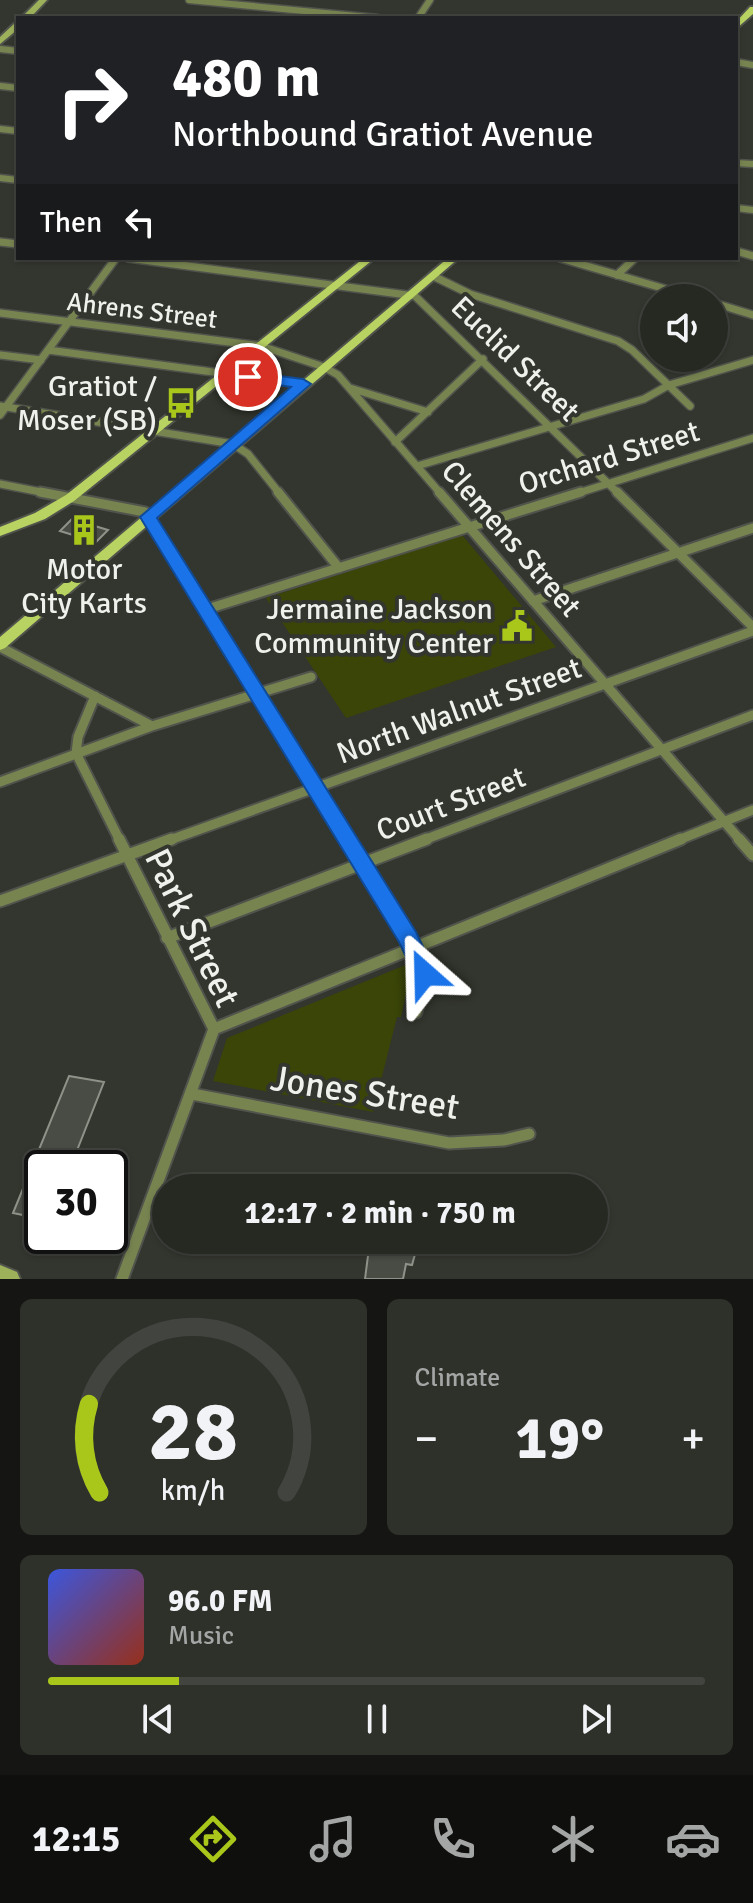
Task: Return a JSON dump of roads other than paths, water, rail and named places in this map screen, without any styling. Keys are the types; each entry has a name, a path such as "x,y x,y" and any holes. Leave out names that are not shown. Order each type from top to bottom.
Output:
{"main road":[{"path":"27,16 43,0"},
{"path":"0,42 16,27"},
{"path":"0,532 40,516 70,498 367,260"},
{"path":"0,646 452,260"},
{"path":"0,1275 10,1279"}],"street":[{"path":"189,0 357,16"},
{"path":"0,415 3,406 115,260"},
{"name":"Euclid Street","path":"144,260 411,294 483,359 753,629"},
{"path":"567,260 648,284"},
{"path":"617,275 633,260"},
{"path":"433,276 470,294 618,341 690,406"},
{"path":"728,307 753,315"},
{"name":"Ahrens Street","path":"0,313 261,346 324,367"},
{"path":"48,350 303,384"},
{"path":"0,355 41,360"},
{"path":"395,442 483,359"},
{"path":"417,466 644,399 669,385 753,360"},
{"name":"Clemens Street","path":"324,367 338,375 753,855"},
{"path":"347,387 428,412"},
{"path":"3,406 233,444 248,454 339,568"},
{"name":"Orchard Street","path":"204,610 753,438"},
{"path":"0,484 145,512 414,949 425,974 416,1012"},
{"path":"533,601 753,528"},
{"name":"North Walnut Street","path":"0,901 753,629"},
{"path":"0,646 152,726"},
{"path":"0,782 152,726 311,677"},
{"path":"76,753 78,737 95,696"},
{"name":"Court Street","path":"167,938 753,715"},
{"name":"Park Street","path":"76,753 214,1029 122,1279"},
{"path":"214,1029 753,810"},
{"name":"Jones Street","path":"192,1094 449,1143 504,1140 529,1134"}],"place":[{"name":"Gratiot / Moser (SB)","path":"181,403"},
{"name":"Motor City Karts","path":"84,530"},
{"name":"Jermaine Jackson Community Center","path":"517,626"}]}
